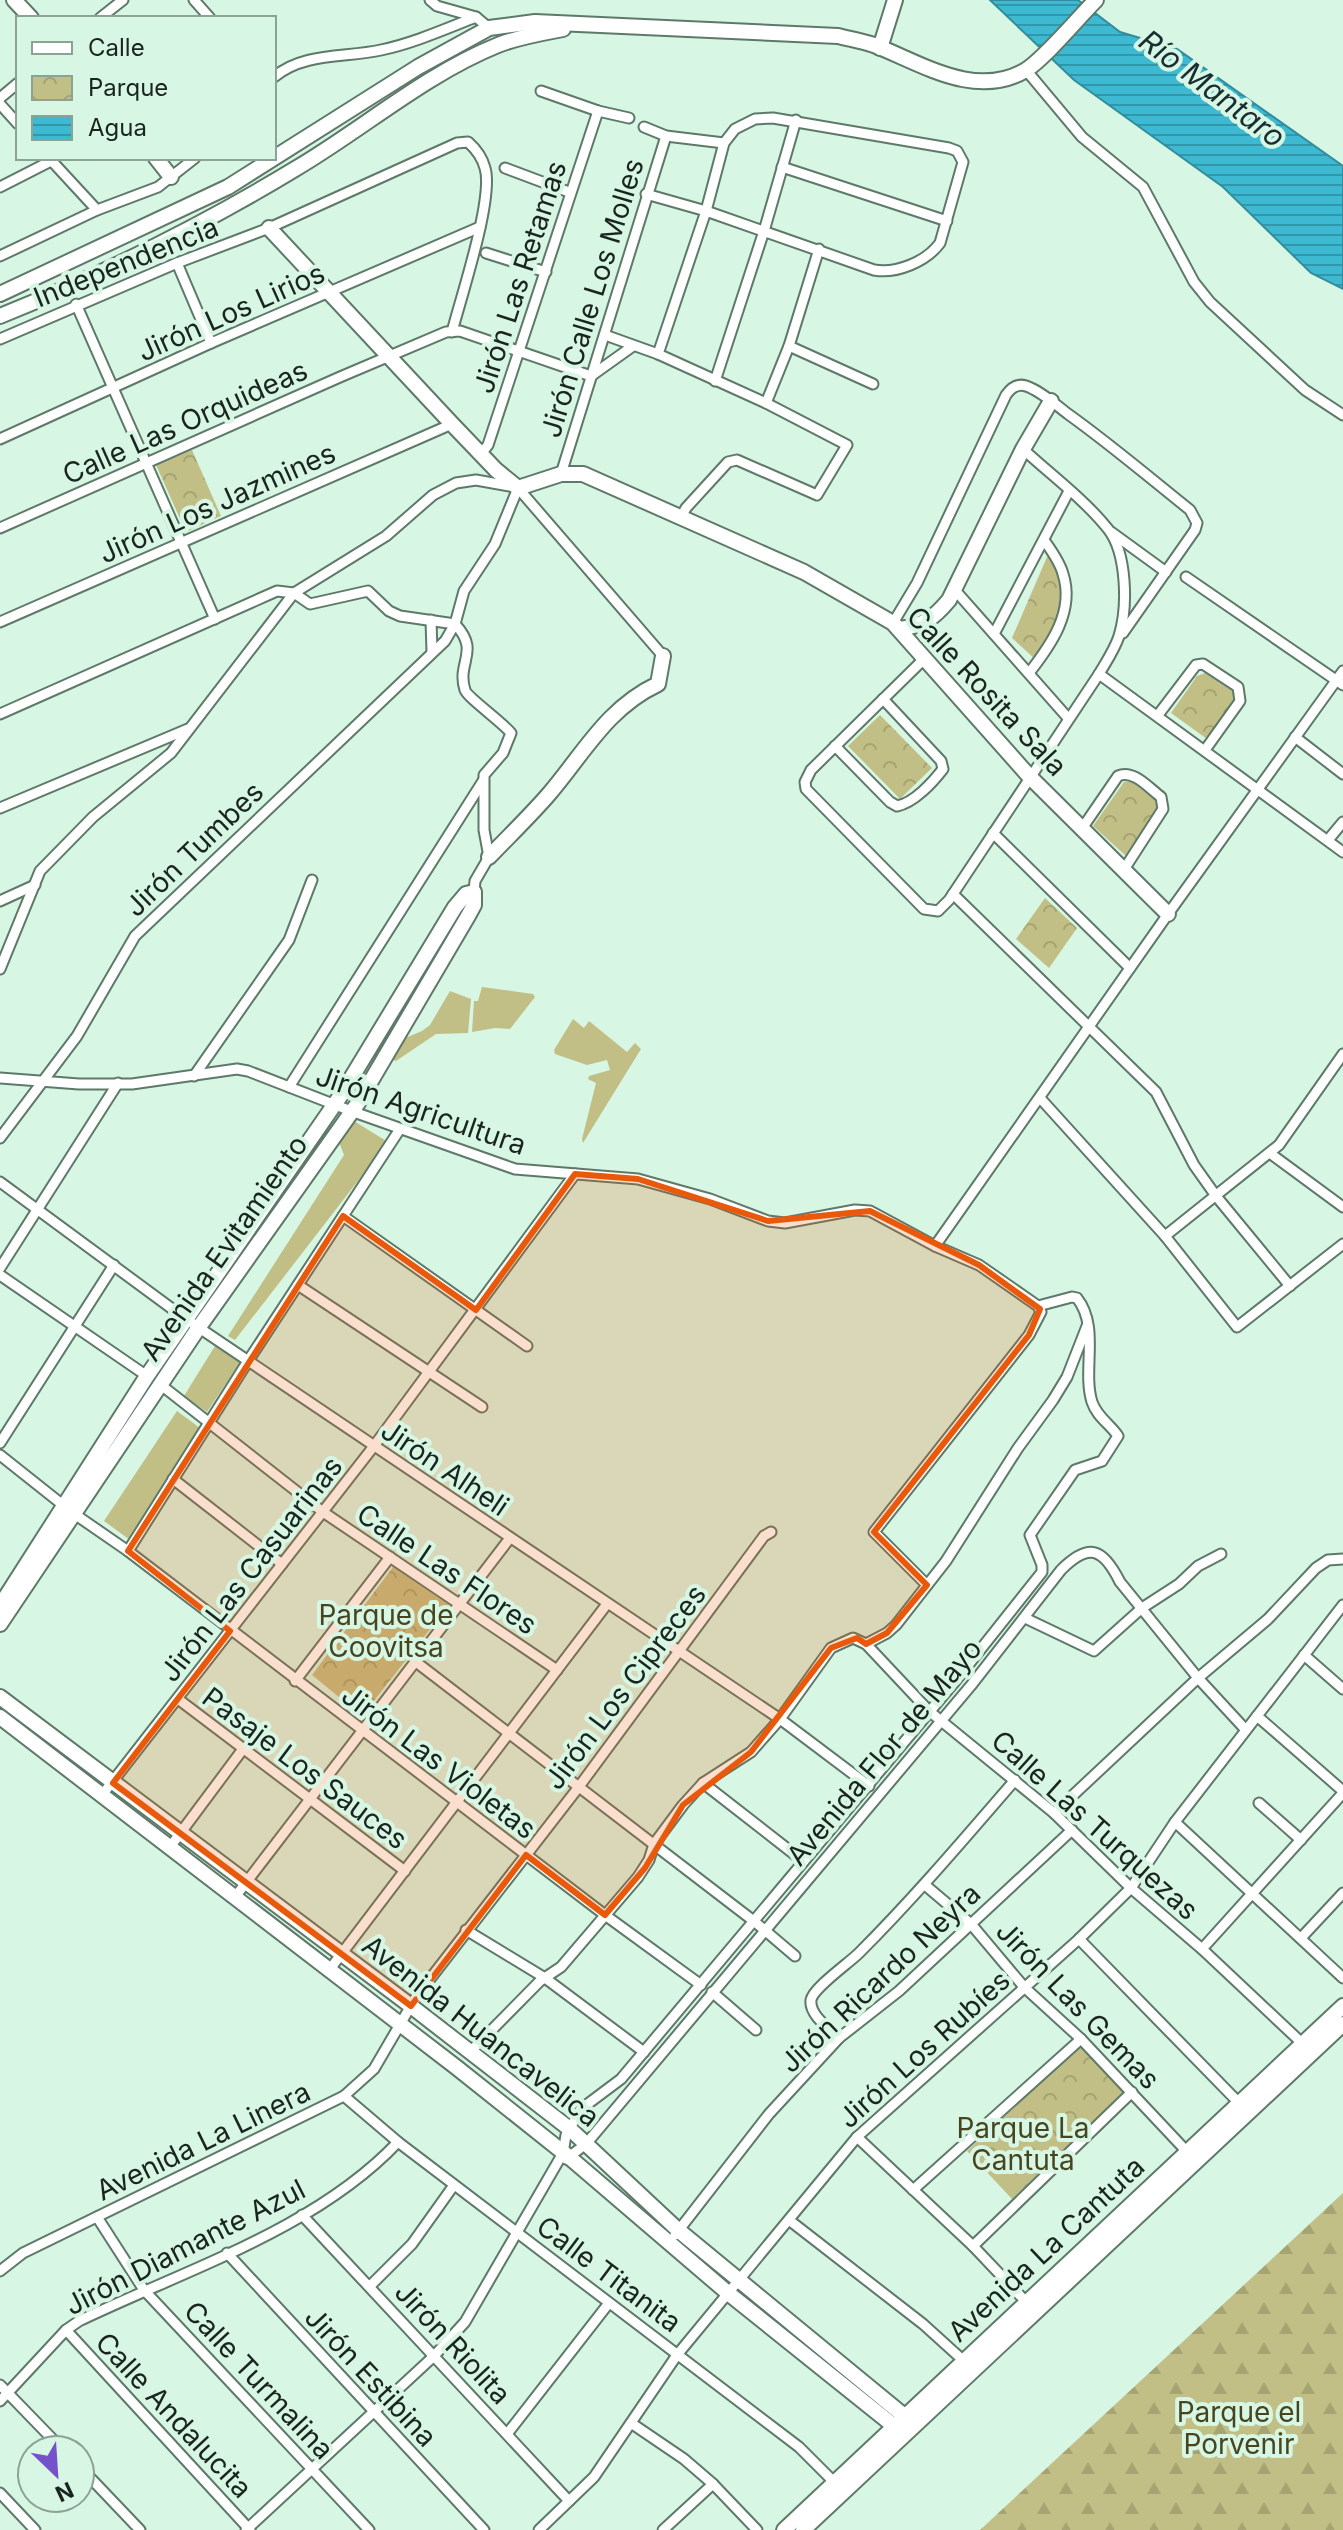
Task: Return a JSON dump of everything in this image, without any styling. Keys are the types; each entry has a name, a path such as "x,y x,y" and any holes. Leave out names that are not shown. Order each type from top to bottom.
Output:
{"main road":[{"path":"880,48 895,0"},
{"path":"276,157 418,67 489,28 535,22 838,36 880,48 937,74 999,81 1030,66 1096,0"},
{"path":"0,316 72,287 236,204 299,167 428,82 498,45 580,25"},
{"path":"158,160 171,177"},
{"path":"0,294 228,187 271,160"},
{"path":"269,228 452,424 518,488 561,474"},
{"path":"896,626 921,626 933,620 954,589 1023,449 1051,401"},
{"name":"Calle Rosita Sala","path":"561,474 583,474 804,572 896,626 1029,776 1168,914"},
{"path":"489,857 551,791 606,721 627,702 658,684 663,656"},
{"name":"Avenida Evitamiento","path":"0,1606 68,1510 161,1385 351,1111 468,916 474,905 474,892 466,894 455,907 334,1103 147,1376 68,1510 0,1624"},
{"name":"Avenida Huancavelica","path":"0,1697 571,2130 678,2230 904,2424"},
{"name":"Avenida Huancavelica","path":"0,1717 401,2024 728,2293 904,2424"},
{"name":"Avenida La Cantuta","path":"803,2530 840,2487 904,2424 1307,2049 1343,2006"},
{"name":"Avenida La Cantuta","path":"1307,2049 1343,2024"},
{"name":"Avenida La Cantuta","path":"784,2530 840,2487"}],"street":[{"path":"103,16 123,0"},
{"path":"194,0 207,14"},
{"path":"430,0 437,6 476,17 489,28"},
{"path":"276,76 305,61 382,50 476,17"},
{"path":"1030,66 1045,94 1082,137 1143,187 1194,282 1210,302 1305,390 1343,415"},
{"path":"0,98 16,85"},
{"path":"541,91 598,111 629,118"},
{"path":"0,104 16,122"},
{"name":"Jirón Las Retamas","path":"481,454 488,445 598,111"},
{"path":"646,194 706,211 874,270 894,271 934,251 940,243 963,171 962,156 957,151 796,120 755,119 735,129 724,143 706,211 658,354"},
{"path":"715,381 796,120"},
{"path":"644,127 666,136 724,143"},
{"name":"Jirón Calle Los Molles","path":"561,474 666,136"},
{"name":"Independencia","path":"0,339 76,304 269,228 457,143 468,142 477,150 485,167 487,185 480,227"},
{"path":"0,187 50,160 97,210"},
{"name":"Independencia","path":"0,256 97,210 158,187 192,160"},
{"path":"782,167 947,221"},
{"path":"505,168 569,192"},
{"path":"480,227 452,332 460,331 591,376 633,346"},
{"name":"Jirón Los Lirios","path":"0,439 211,343 480,227"},
{"path":"766,403 789,346 819,249"},
{"path":"486,253 546,272"},
{"path":"177,263 211,343"},
{"path":"76,304 215,619"},
{"name":"Calle Las Orquideas","path":"0,528 388,356 452,332"},
{"path":"605,335 658,354 766,403 847,445 817,495 737,460 728,462 681,517"},
{"path":"789,346 873,384"},
{"path":"896,626 1006,395 1018,385 1026,386 1051,401 1099,436 1190,510 1197,523 953,894 938,911 924,909 806,789 805,777 925,658"},
{"name":"Jirón Los Jazmines","path":"0,622 452,424"},
{"path":"1023,449 1110,531 1166,572"},
{"path":"0,969 40,871 93,817 171,753 294,593 386,536 433,495 456,483 476,480 518,488 663,656"},
{"path":"455,624 464,591 495,544 518,488"},
{"path":"994,634 1069,491"},
{"path":"1110,531 1119,554 1125,587 1124,618 1119,639"},
{"path":"1029,673 1045,653 1060,625 1067,592 1063,571 1044,540"},
{"path":"1186,577 1340,683"},
{"path":"954,589 1068,718"},
{"path":"0,714 277,591 294,593 310,604 368,591 389,611 400,616 455,624 465,634 468,645 465,690 511,733 503,753 485,770 483,781 289,1087"},
{"path":"431,620 432,652"},
{"name":"Jirón Tumbes","path":"0,1138 77,1036 135,936 445,641 455,624"},
{"path":"1158,715 1196,665 1203,664 1238,687 1240,701 1205,750"},
{"path":"935,1246 1295,737 1340,683 1343,671"},
{"path":"1099,674 1343,852"},
{"path":"835,746 897,806 906,804 939,775 943,769 941,761 883,699"},
{"path":"0,808 191,728"},
{"path":"1295,737 1343,774"},
{"path":"1081,830 1123,773 1130,773 1161,797 1163,809 1123,871"},
{"name":"Avenida Evitamiento","path":"474,892 475,881 489,857 484,830 486,790 483,781"},
{"path":"1328,840 1343,822"},
{"path":"993,833 1130,968"},
{"path":"194,1076 289,940 312,880"},
{"path":"0,901 35,885"},
{"path":"953,894 1156,1092 1194,1165 1290,1286"},
{"path":"1165,1236 1271,1154 1343,1054"},
{"name":"Jirón Agricultura","path":"0,1078 79,1084 132,1084 237,1069 248,1071 515,1169 638,1179 710,1199 768,1221 796,1223 845,1212 870,1211 935,1246 979,1265 1039,1308"},
{"path":"0,1268 118,1083"},
{"path":"1040,1098 1165,1236 1237,1327 1343,1244"},
{"path":"128,1551 400,1129"},
{"path":"1271,1154 1343,1207"},
{"name":"Jirón Las Casuarinas","path":"102,1795 374,1446 575,1174"},
{"name":"Jirón Alheli","path":"0,1182 186,1319 780,1719 869,1786"},
{"path":"343,1216 527,1346"},
{"path":"0,1443 114,1265"},
{"path":"0,1275 147,1376"},
{"path":"298,1285 482,1407"},
{"path":"469,2053 545,1978 561,1967 645,1868 654,1844 703,1783 751,1752 780,1719 831,1648 847,1639 860,1639 866,1644 896,1625 946,1561 1067,1377 1088,1324 1077,1298 1039,1308 1040,1315 1029,1335 874,1532 927,1585"},
{"name":"Avenida Flor de Mayo","path":"248,2529 434,2356 465,2322 516,2231 563,2158 566,2135 581,2109 610,2089 644,2052 869,1786 1042,1572 1030,1535 1075,1470 1102,1461 1118,1438 1093,1405 1088,1388 1088,1324"},
{"name":"Calle Las Flores","path":"161,1385 323,1512 557,1670"},
{"name":"Jirón Las Violetas","path":"0,1455 68,1510 128,1551 362,1732 701,1985"},
{"path":"173,1479 282,1564"},
{"name":"Jirón Los Cipreces","path":"401,2024 466,1930 578,1788 764,1536 771,1532"},
{"path":"235,1897 510,1538"},
{"name":"Avenida Flor de Mayo","path":"563,2158 586,2144 941,1720 1061,1570 1078,1555 1086,1551 1100,1554 1198,1678 1245,1729"},
{"path":"1025,1618 1094,1651 1142,1608 1179,1584 1198,1566 1221,1554"},
{"path":"295,1681 390,1557"},
{"path":"1054,1813 1198,1678 1268,1619 1316,1568 1328,1560 1343,1559"},
{"path":"330,1969 607,1604"},
{"name":"Jirón Los Rubíes","path":"539,2530 594,2477 677,2355 857,2137 1079,1939 1131,1888 1175,1822 1343,1605"},
{"name":"Calle Las Turquezas","path":"866,1644 929,1711 1054,1813 1307,2049"},
{"path":"1304,1655 1343,1689"},
{"path":"416,1662 795,1956"},
{"name":"Pasaje Los Sauces","path":"178,1699 405,1871"},
{"path":"1202,1949 1343,1792 1257,1716"},
{"path":"170,1847 243,1749"},
{"path":"839,2038 812,2010 814,1993 925,1885 1015,1780"},
{"path":"703,1783 803,1861"},
{"path":"1259,1803 1301,1840"},
{"path":"1175,1822 1343,1978"},
{"name":"Jirón Ricardo Neyra","path":"669,2244 769,2114 839,2038 899,1991 1072,1830"},
{"name":"Jirón Las Gemas","path":"925,1885 971,1924 1024,1987 1081,2039 1192,2156"},
{"path":"1301,1938 1343,1893"},
{"path":"466,1930 545,1978 644,2052"},
{"path":"1079,1939 1244,2109"},
{"path":"712,1992 756,2030"},
{"name":"Avenida La Linera","path":"0,2271 23,2253 344,2096 374,2069 401,2024"},
{"path":"913,2190 1081,2039"},
{"path":"973,2246 1132,2092"},
{"name":"Calle Titanita","path":"344,2096 398,2142 799,2447 840,2487"},
{"path":"857,2137 973,2246 1031,2308"},
{"name":"Jirón Diamante Azul","path":"0,2401 4,2388 66,2330 302,2215 374,2168 398,2142"},
{"path":"370,2286 412,2244 454,2185"},
{"name":"Jirón Riolita","path":"302,2215 569,2501"},
{"name":"Calle Turmalina","path":"97,2217 144,2290 369,2530"},
{"path":"789,2220 923,2324 968,2366"},
{"name":"Jirón Estibina","path":"227,2253 484,2530"},
{"path":"507,2434 609,2303"},
{"name":"Calle Andalucita","path":"66,2330 248,2529"},
{"path":"4,2388 48,2434"},
{"path":"631,2423 684,2459 757,2530"},
{"path":"96,2484 140,2530"},
{"path":"663,2530 713,2484"},
{"path":"0,2493 35,2530"}],"highlighted area":[{"path":"575,1174 638,1179 768,1221 870,1211 979,1265 1040,1309 1029,1335 874,1532 927,1585 887,1633 866,1644 857,1638 831,1648 751,1752 683,1805 645,1868 605,1915 526,1855 411,2006 113,1783 230,1631 128,1551 343,1216 476,1310"}],"green space":[{"path":"192,450 221,516 186,532 156,465"},
{"path":"1050,550 1064,596 1059,619 1036,660 1012,638"},
{"path":"1205,673 1234,692 1236,700 1207,739 1171,713 1197,676"},
{"path":"880,715 932,768 900,799 848,746"},
{"path":"1131,781 1159,802 1161,808 1126,856 1093,826 1124,782"},
{"path":"1045,898 1077,928 1049,968 1016,939"},
{"path":"482,987 533,994 535,997 510,1029 472,1032 474,1001 478,1001"},
{"path":"450,991 471,999 468,1033 436,1034 396,1061 390,1059 403,1039 430,1025"},
{"path":"573,1019 584,1028 589,1021 627,1052 635,1043 641,1049 583,1143 596,1083 588,1079 589,1076 610,1070 607,1060 587,1065 555,1054 554,1050"},
{"path":"349,1118 388,1142 235,1340 228,1336 344,1155 337,1137"},
{"path":"215,1346 240,1362 207,1412 184,1396"},
{"path":"177,1411 200,1428 130,1540 104,1521"},
{"name":"Parque de Coovitsa","path":"393,1567 449,1605 362,1716 312,1675"},
{"name":"Parque La Cantuta","path":"1080,2046 1125,2092 1012,2199 967,2151"},
{"name":"Parque el Porvenir","path":"1343,2193 1343,2530 980,2530"}],"water":[{"name":"Río Mantaro","path":"990,0 1078,0 1120,32 1177,49 1343,166 1343,289 1311,273 1223,187 1074,80"}]}
